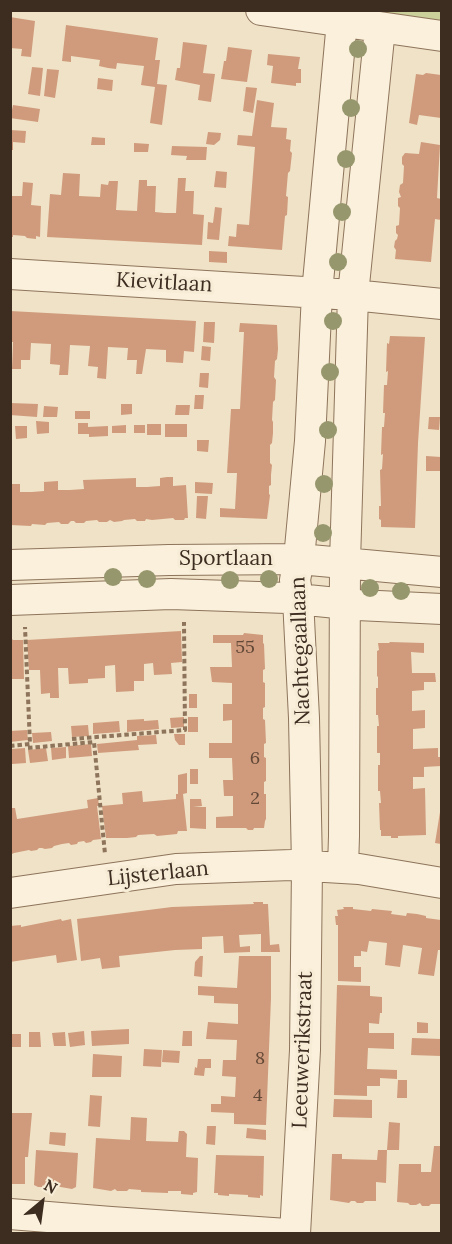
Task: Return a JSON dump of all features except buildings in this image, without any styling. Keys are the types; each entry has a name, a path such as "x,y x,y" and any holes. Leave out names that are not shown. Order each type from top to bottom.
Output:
{"street":[{"path":"261,10 441,36"},
{"name":"Nachtegaallaan","path":"307,866 304,718 295,580 310,441 317,293 342,21"},
{"name":"Nachtegaallaan","path":"343,868 345,562 353,295 380,28"},
{"name":"Kievitlaan","path":"10,274 317,293"},
{"path":"317,293 441,304"},
{"name":"Sportlaan","path":"10,565 299,559 441,572"},
{"name":"Sportlaan","path":"17,600 183,595 441,609"},
{"name":"Lijsterlaan","path":"10,893 176,869 307,866 343,868 441,883"},
{"name":"Leeuwerikstraat","path":"295,1233 304,1050 307,866"},
{"path":"10,1214 111,1228 287,1233"}],"path":[{"path":"72,739 186,730 183,595"},
{"path":"10,746 30,744 17,600"},
{"path":"28,748 94,742 108,879"}],"green space":[{"path":"345,11 441,11 441,24"}]}
